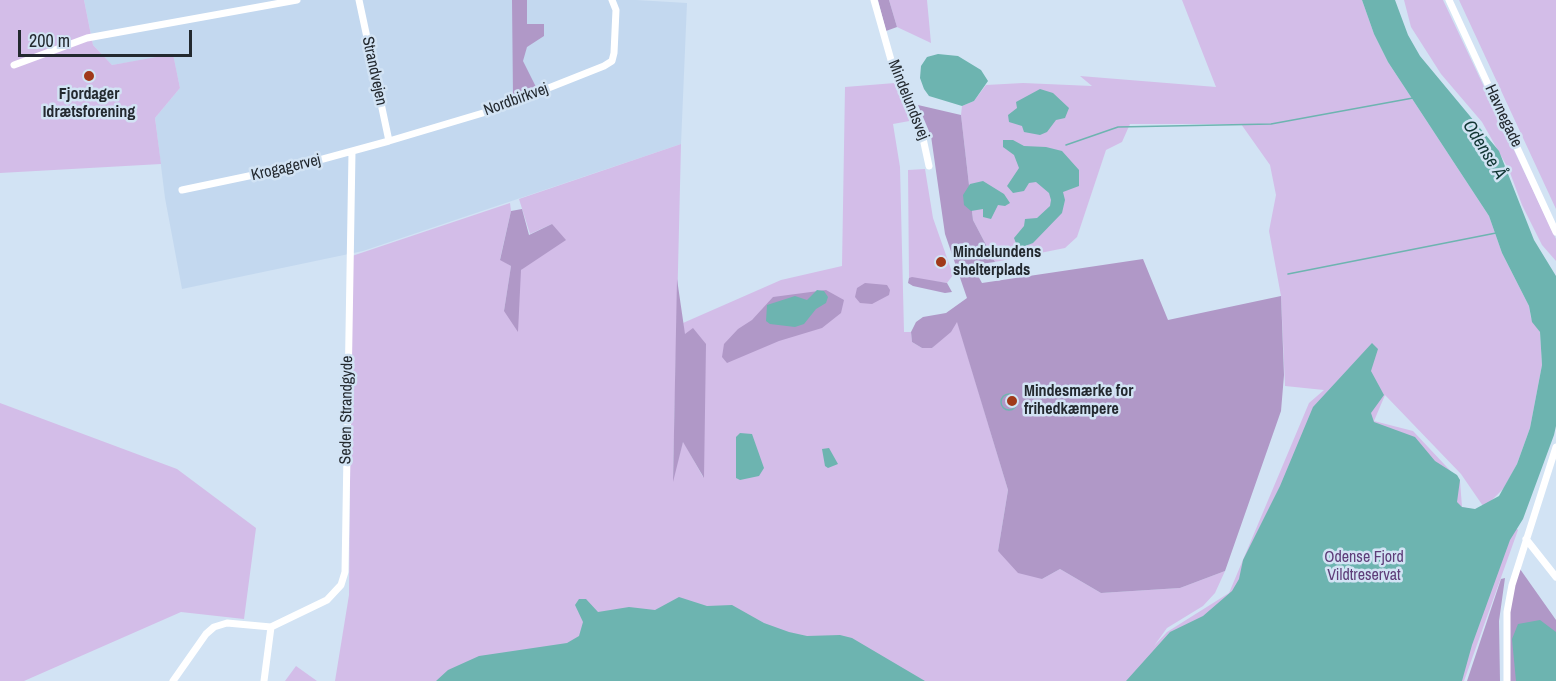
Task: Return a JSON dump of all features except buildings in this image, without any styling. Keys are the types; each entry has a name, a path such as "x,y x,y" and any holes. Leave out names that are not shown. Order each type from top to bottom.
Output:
{"street":[{"path":"14,65 87,38 297,0"},
{"name":"Strandvejen","path":"359,0 389,141"},
{"name":"Nordbirkvej","path":"389,141 493,110 612,61 615,52 616,10 612,0"},
{"name":"Mindelundsvej","path":"874,0 897,81 919,120 928,165"},
{"name":"Havnegade","path":"1449,0 1556,232"},
{"name":"Krogagervej","path":"182,190 352,152 389,141"},
{"name":"Seden Strandgyde","path":"271,627 327,600 341,585 345,572 352,152"},
{"path":"1507,681 1507,612 1526,538 1556,447"},
{"path":"1526,538 1556,577"},
{"path":"173,681 206,634 214,627 227,623 271,627 264,681"}],"shaded area":[{"path":"84,0 636,0 687,3 681,144 363,251 182,289 165,198 155,118 180,88 173,55 112,65 93,45"},
{"path":"512,0 527,0 527,24 544,24 544,36 527,47 523,61 536,87 513,97"},
{"path":"878,0 889,0 897,27 886,31"},
{"path":"918,105 961,115 973,220 995,262 972,265 982,283 1143,259 1168,320 1281,296 1284,375 1281,411 1225,571 1180,588 1101,593 1060,569 1042,579 1018,573 998,551 1008,490 957,322 951,332 932,348 922,348 912,342 911,332 916,322 923,317 946,313 967,298 945,234 931,136"},
{"path":"522,209 529,235 552,224 566,240 521,270 518,332 504,311 511,266 500,260 511,211"},
{"path":"909,278 947,283 952,292 945,293 913,286 908,283"},
{"path":"677,279 685,334 693,328 706,344 704,478 683,442 673,482"},
{"path":"865,283 887,285 890,290 889,295 872,304 860,303 855,297 857,288"},
{"path":"826,290 844,300 841,313 822,328 779,341 727,363 722,357 724,344 738,329 752,320 773,297"},
{"path":"1520,569 1556,620 1556,681 1508,681 1509,604"},
{"path":"1505,578 1499,621 1500,681 1467,681 1501,579"}],"green space":[{"name":"Fjordager Idrætsforening","path":"0,0 84,0 93,45 112,65 173,54 180,88 155,118 161,164 0,173"},
{"path":"889,0 927,0 931,43 897,27"},
{"path":"1182,0 1362,0 1374,34 1388,62 1489,216 1502,253 1529,306 1531,318 1540,332 1542,365 1530,428 1517,464 1504,488 1489,503 1483,506 1461,474 1385,395 1374,421 1413,431 1460,481 1462,507 1506,516 1518,530 1464,681 335,681 349,595 352,256 510,203 511,211 500,259 511,266 504,311 521,270 552,224 530,234 519,199 681,144 673,478 683,441 703,477 683,323 781,280 842,266 845,87 895,83 915,120 893,124 900,167 904,332 911,332 912,342 922,348 932,348 957,320 1008,490 998,551 1042,579 1060,569 1101,593 1180,588 1225,571 1215,593 1203,606 1167,628 1154,646 1167,632 1229,593 1309,403 1324,390 1285,386 1281,296 1269,231 1276,195 1270,165 1241,124 1130,124 1122,142 1106,150 1077,237 1065,248 995,262 973,220 961,115 962,106 974,101 986,85 1023,83 1092,86 1080,76 1216,87"},
{"path":"1404,0 1443,0 1556,239 1556,261 1542,245 1522,205 1509,170 1482,122 1441,74 1411,27"},
{"path":"1459,0 1556,0 1556,209"},
{"path":"925,169 933,218 953,275 947,283 909,278 908,170"},
{"path":"0,403 177,469 256,528 244,619 181,612 24,681 0,681"},
{"path":"296,666 317,681 285,681"}],"water":[{"name":"Odense Fjord Vildtreservat","path":"1362,0 1395,0 1408,35 1420,56 1499,151 1534,240 1556,276 1556,426 1554,435 1523,519 1510,540 1472,645 1462,681 1126,681 1170,632 1203,616 1232,591 1239,579 1243,560 1280,486 1313,407 1372,343 1378,349 1371,371 1384,395 1371,413 1374,422 1415,437 1435,461 1457,475 1460,480 1457,502 1462,507 1475,509 1499,496 1517,464 1530,428 1542,365 1540,332 1532,322 1529,306 1502,253 1489,216 1388,62 1374,34"},
{"path":"938,54 958,56 981,70 988,81 974,101 962,106 929,96 920,78 921,66 927,57"},
{"path":"1040,89 1053,93 1069,108 1065,118 1056,120 1047,132 1040,135 1024,132 1022,126 1009,122 1008,115 1017,108 1016,102"},
{"path":"1003,140 1013,140 1024,146 1046,147 1062,151 1079,170 1079,186 1063,192 1065,200 1062,213 1033,243 1025,246 1017,246 1014,238 1024,226 1025,219 1037,218 1050,206 1051,200 1049,193 1036,182 1029,183 1024,191 1013,193 1007,186 1019,168 1014,155 1003,147"},
{"path":"983,181 1004,194 1010,203 1005,206 998,205 991,219 983,217 983,209 971,211 964,205 963,195 970,184"},
{"path":"817,290 824,291 828,297 826,303 816,309 804,324 795,327 770,324 766,321 767,305 795,296 807,300"},
{"path":"740,433 752,434 764,468 759,476 740,480 736,478 736,437"},
{"path":"829,448 838,464 828,468 825,466 822,449"},
{"path":"679,597 707,606 732,605 764,623 789,632 807,636 840,635 852,638 925,681 436,681 448,670 479,656 567,643 579,636 583,622 575,605 579,599 586,599 598,612 629,607 655,610"},
{"path":"1540,620 1556,632 1556,681 1516,681 1512,639 1518,624"}],"waterway":[{"path":"1066,145 1118,127 1271,124 1413,98"},
{"path":"1288,274 1496,233"},
{"path":"1009,394 1015,396 1017,402 1015,408 1009,410 1003,408 1001,402 1003,396 1009,394"}],"place":[{"name":"Fjordager Idrætsforening","path":"89,76"},
{"name":"Mindelundens shelterplads","path":"941,262"},
{"name":"Mindesmærke for frihedkæmpere","path":"1012,401"}],"water label":[{"name":"Odense Å","path":"1484,150"}]}
